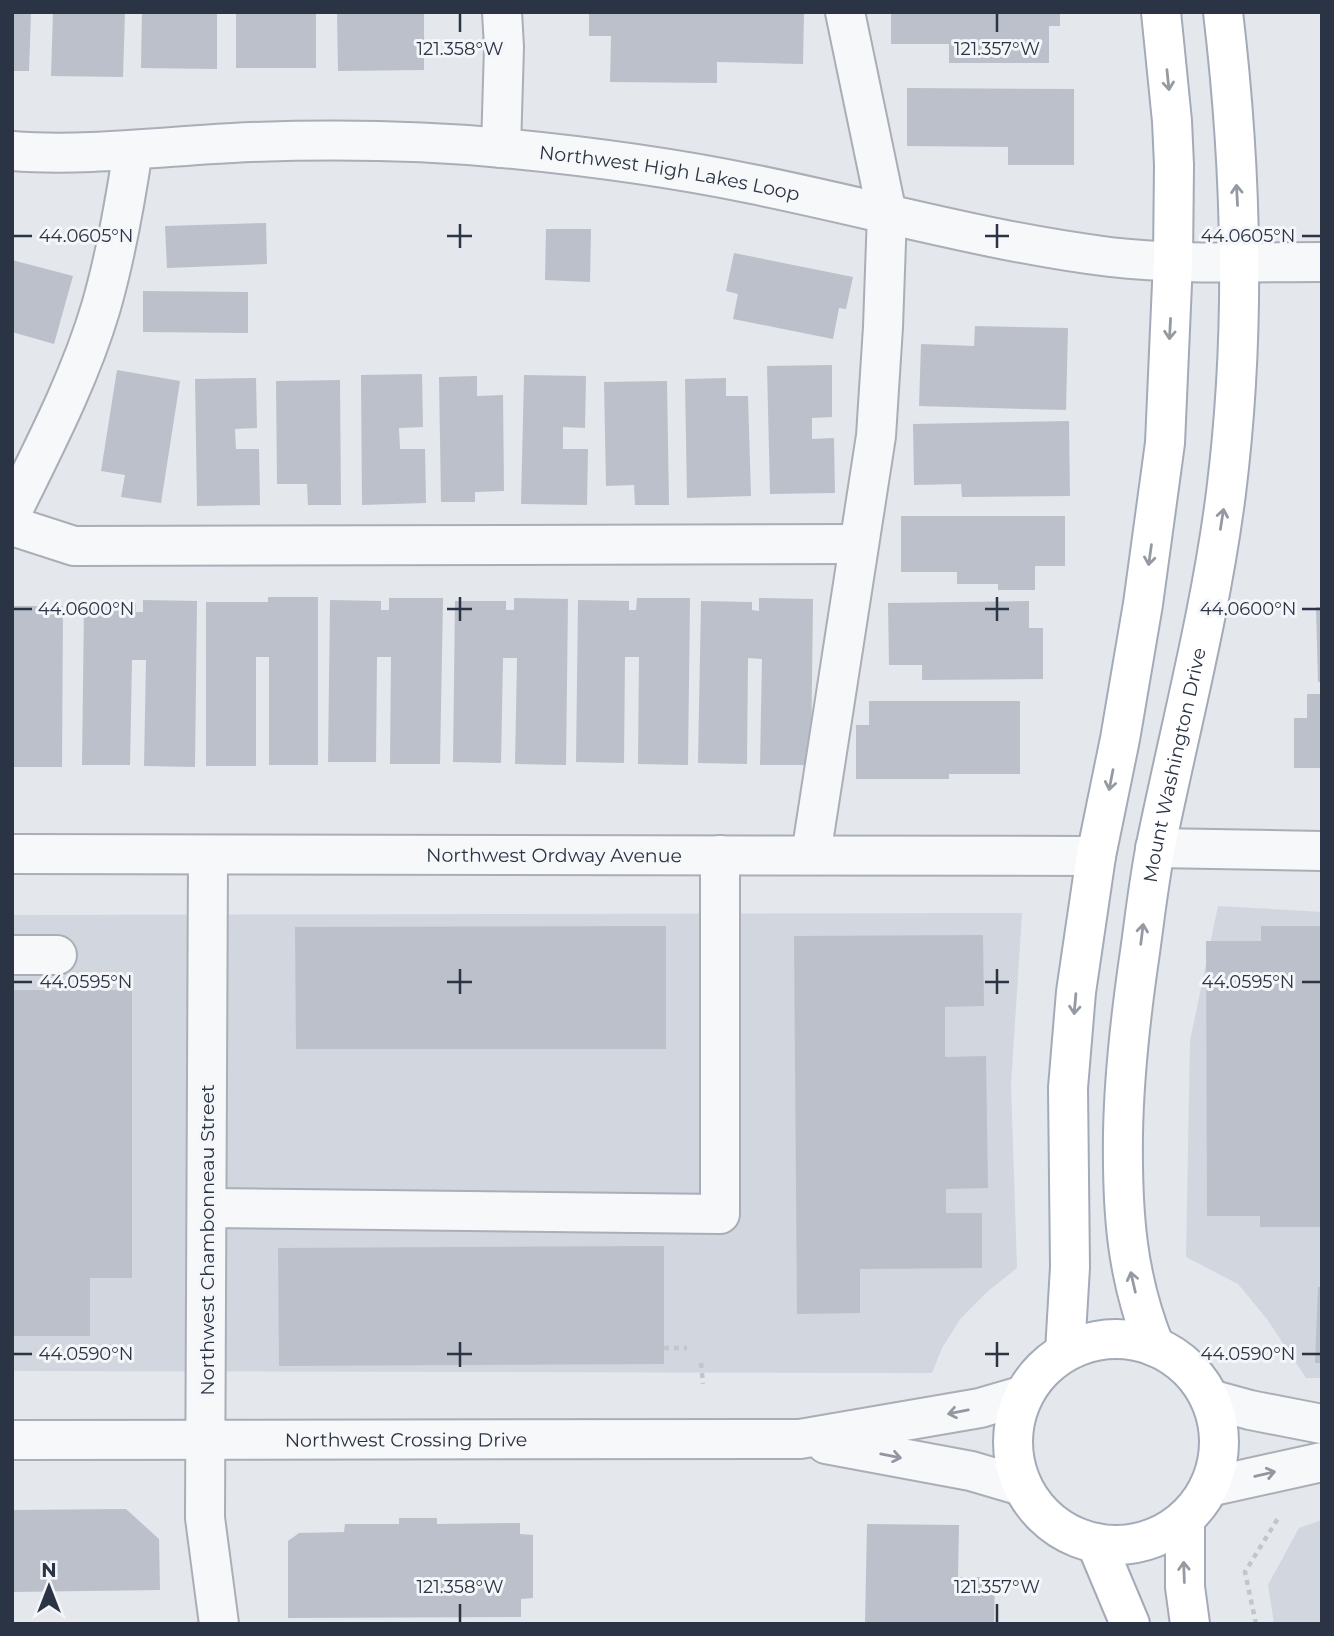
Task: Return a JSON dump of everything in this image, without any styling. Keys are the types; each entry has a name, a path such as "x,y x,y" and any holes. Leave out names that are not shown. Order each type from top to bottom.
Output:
{"main road":[{"path":"1065,1352 1070,1267 1068,1088 1076,992 1096,856 1120,739 1143,604 1165,443 1173,261 1172,121 1161,12"},
{"name":"Mount Washington Drive","path":"1155,1347 1142,1316 1132,1276 1123,1190 1124,1096 1127,1051 1155,848 1210,596 1226,492 1236,383 1240,263 1232,86 1223,12"},
{"path":"1108,1339 1130,1340 1155,1347 1186,1366 1200,1381 1210,1399 1220,1443 1216,1470 1209,1487 1205,1496 1185,1519 1166,1532 1143,1541 1120,1545 1096,1543 1076,1537 1050,1521 1035,1506 1022,1486 1012,1439 1024,1395 1046,1366 1078,1346 1108,1339"},
{"path":"1185,1519 1184,1562 1190,1624"},
{"path":"1096,1543 1130,1624"}],"street":[{"path":"500,148 504,47 502,12"},
{"path":"811,855 876,436 883,327 887,214 845,12"},
{"name":"Northwest High Lakes Loop","path":"12,151 133,150 251,142 377,141 500,148 599,159 751,183 1034,246 1113,257 1240,263 1322,262"},
{"path":"12,512 63,410 101,309 122,226 133,150"},
{"path":"12,526 74,546 858,544"},
{"path":"1155,848 1322,851"},
{"name":"Northwest Ordway Avenue","path":"12,854 1096,856"},
{"path":"208,1208 720,1214 720,855"},
{"name":"Northwest Chambonneau Street","path":"208,856 205,1518 219,1624"},
{"path":"12,955 57,955"},
{"name":"Northwest Crossing Drive","path":"12,1440 800,1439 980,1408 1024,1395"},
{"path":"1210,1399 1322,1424"},
{"name":"Northwest Crossing Drive","path":"800,1439 971,1471 1022,1486"},
{"path":"1209,1487 1322,1462"}],"path":[{"path":"664,1348 687,1348"},
{"path":"701,1363 703,1384"},
{"path":"1256,1624 1245,1572 1265,1536 1286,1507"}],"shaded area":[{"path":"1218,906 1322,912 1322,1378 1306,1378 1267,1319 1238,1284 1186,1257 1190,1041"},
{"path":"1022,913 1011,1085 1017,1268 988,1291 961,1318 942,1348 932,1373 12,1371 12,915"},
{"path":"1322,1520 1322,1624 1274,1624 1268,1585 1299,1528"}],"building":[{"path":"12,12 31,12 29,71 12,71"},
{"path":"53,12 125,12 123,77 51,76"},
{"path":"142,12 217,12 217,69 141,68"},
{"path":"236,12 316,12 316,68 236,68"},
{"path":"337,12 424,12 424,70 338,71"},
{"path":"589,12 804,12 803,64 717,62 717,83 610,82 611,36 589,36"},
{"path":"891,12 1060,12 1060,26 1049,26 1049,63 949,63 949,44 891,44"},
{"path":"907,88 1074,89 1074,165 1008,165 1008,147 907,146"},
{"path":"266,223 267,264 167,268 165,226"},
{"path":"546,229 591,229 590,282 545,280"},
{"path":"734,253 853,277 846,309 839,308 833,339 733,319 738,294 726,291"},
{"path":"12,260 73,276 54,344 12,332"},
{"path":"143,291 248,292 248,333 143,332"},
{"path":"975,326 1068,328 1066,410 919,406 921,344 974,346"},
{"path":"832,365 832,417 812,418 812,439 834,438 835,493 770,494 767,366"},
{"path":"117,370 180,381 161,503 121,497 125,475 101,471"},
{"path":"422,374 423,427 399,428 400,449 425,449 426,503 362,505 361,375"},
{"path":"524,375 586,376 585,428 563,427 563,449 588,449 587,505 521,504"},
{"path":"477,376 477,396 503,395 504,491 475,492 475,502 441,502 439,377"},
{"path":"256,378 257,428 235,429 236,449 259,449 260,505 197,506 195,379"},
{"path":"726,378 726,396 748,396 751,496 687,498 685,379"},
{"path":"340,380 341,505 308,505 307,484 277,484 276,381"},
{"path":"667,381 669,505 635,505 634,485 606,486 604,382"},
{"path":"1069,421 1070,496 962,497 961,484 914,485 913,424"},
{"path":"901,516 1065,516 1065,566 1035,566 1035,590 998,590 998,584 957,584 957,572 901,572"},
{"path":"268,597 318,597 318,765 269,765 269,657 256,657 256,766 206,766 206,602 268,602"},
{"path":"389,598 443,598 440,764 390,764 391,657 377,657 376,762 328,762 330,600 381,601 381,610 389,610"},
{"path":"514,598 568,599 566,765 515,764 517,658 503,658 501,763 453,762 455,601 506,601 506,610 514,610"},
{"path":"637,598 690,598 688,765 638,764 639,657 625,657 624,763 576,762 578,600 629,601 629,610 636,610"},
{"path":"759,598 813,599 811,765 760,765 762,659 748,658 747,764 698,763 701,601 752,602 752,610 759,611"},
{"path":"143,600 197,601 195,767 144,766 146,660 132,660 130,765 82,765 84,603 136,603 136,612 143,612"},
{"path":"1029,601 1029,628 1043,628 1043,679 922,680 922,665 889,665 888,603"},
{"path":"12,606 63,606 62,767 12,767"},
{"path":"1316,607 1322,607 1322,682 1318,682"},
{"path":"1307,694 1322,694 1322,768 1294,768 1294,718 1307,718"},
{"path":"869,701 1020,701 1020,774 949,774 949,779 856,779 856,725 869,725"},
{"path":"666,926 666,1049 296,1049 295,927"},
{"path":"1261,926 1322,926 1322,1227 1260,1227 1260,1216 1207,1216 1206,941 1261,941"},
{"path":"983,935 984,1006 945,1007 945,1057 986,1056 988,1188 946,1189 946,1213 982,1213 982,1268 860,1269 860,1313 797,1314 794,936"},
{"path":"12,990 132,990 132,1278 90,1278 90,1336 12,1336"},
{"path":"664,1246 664,1364 279,1366 278,1248"},
{"path":"1318,1287 1322,1287 1322,1363 1315,1363"},
{"path":"126,1509 159,1539 160,1590 12,1592 12,1510"},
{"path":"399,1518 437,1518 437,1524 520,1523 520,1534 533,1535 533,1598 521,1599 521,1617 288,1618 288,1541 299,1533 344,1532 345,1524 399,1524"},
{"path":"867,1524 959,1525 958,1577 995,1577 994,1624 865,1624"}]}
